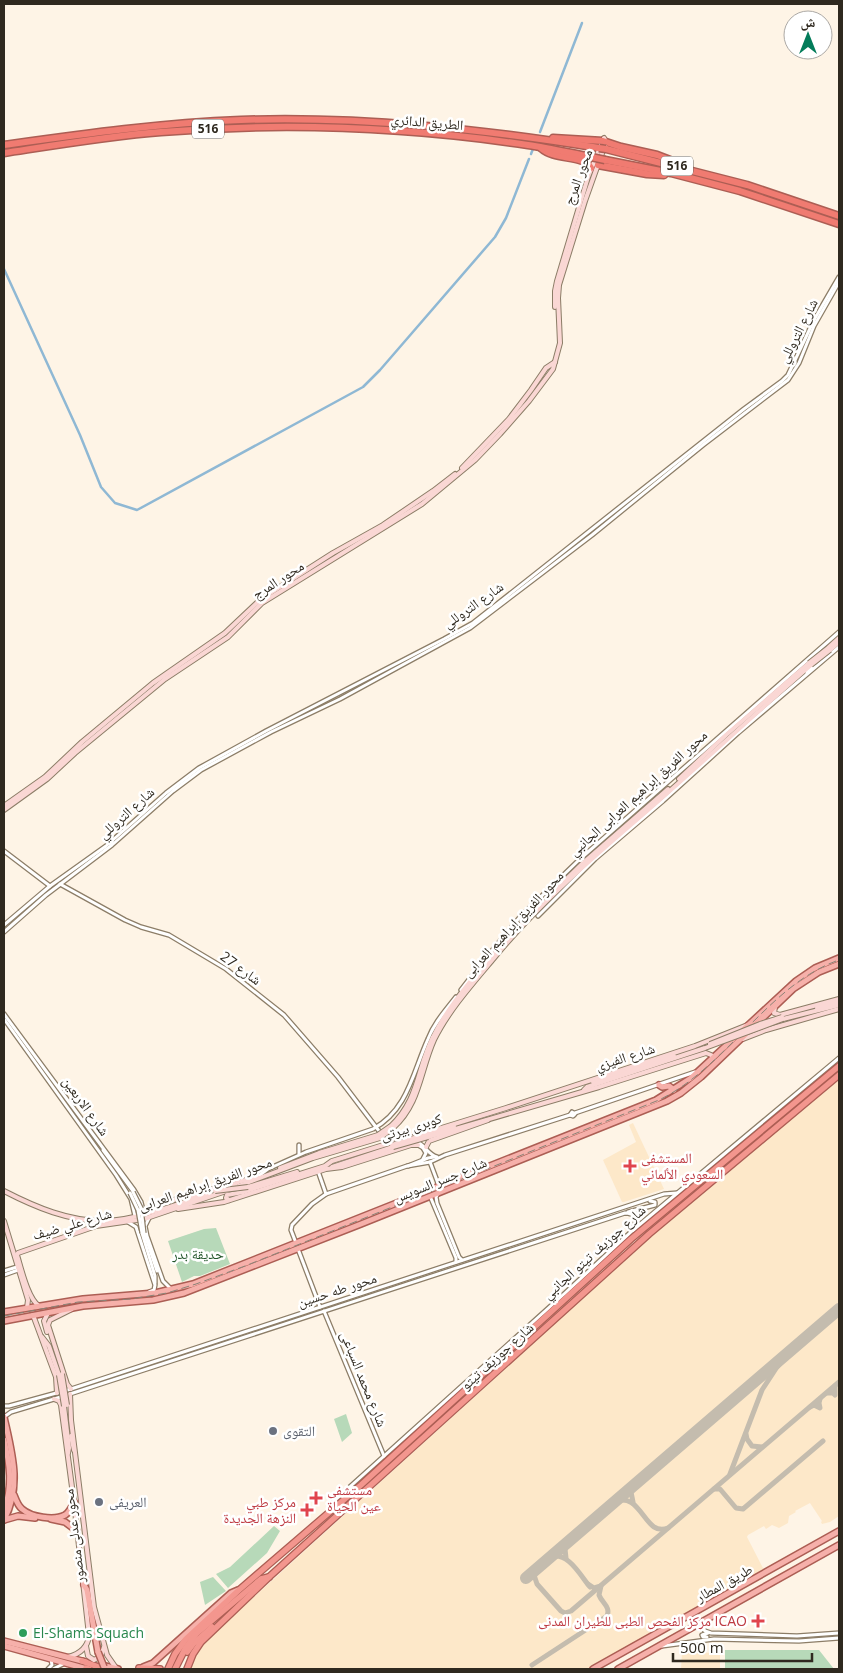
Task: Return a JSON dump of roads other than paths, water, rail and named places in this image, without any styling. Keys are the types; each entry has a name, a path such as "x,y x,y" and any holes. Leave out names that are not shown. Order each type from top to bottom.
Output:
{"highway":[{"name":"الطريق الدائري","path":"4,144 125,129 242,120 334,120 418,124 542,139 603,149 682,167 747,185 839,216"},
{"name":"الطريق الدائري","path":"4,154 102,138 189,130 295,128 418,133 529,145 671,173 740,191 839,224"},
{"path":"542,139 563,137 604,141 666,158 682,167"},
{"path":"539,147 552,155 585,162 591,168"},
{"path":"598,164 651,174 671,173"},
{"name":"شارع جوزيف تيتو","path":"168,1669 179,1647 192,1632 352,1493 436,1413 618,1250 839,1066"},
{"name":"شارع جوزيف تيتو","path":"187,1669 199,1645 226,1618 648,1234 839,1074"},
{"path":"618,1250 624,1239"},
{"path":"177,1669 185,1649 196,1634 261,1579 270,1578"},
{"path":"177,1669 193,1644 217,1622 226,1618"},
{"path":"82,1661 97,1669"},
{"path":"138,1669 160,1669"}],"main road":[{"name":"محور المرج","path":"584,196 598,164 604,141"},
{"name":"محور المرج","path":"4,806 41,780 153,683 226,635 264,596 333,553 383,525 456,474 488,447 552,372 560,343 557,326 555,286 591,168 598,157 604,141"},
{"name":"محور المرج","path":"456,474 505,423 547,366 555,362"},
{"name":"محور الفريق إبراهيم العرابى","path":"128,1221 152,1216 240,1186 379,1136 392,1127 405,1116 414,1101 437,1035 467,991 500,953 568,881 839,638"},
{"name":"محور الفريق إبراهيم العرابى","path":"828,647 839,642"},
{"name":"محور الفريق إبراهيم العرابى","path":"392,1127 410,1101 429,1046 437,1029 475,976 521,925 583,863 673,785 726,735 810,664"},
{"name":"محور المرج","path":"4,810 43,782 65,760"},
{"path":"695,773 696,767"},
{"path":"521,925 538,899"},
{"name":"شارع جسر السويس","path":"4,1322 74,1308 158,1299 184,1292 651,1102 674,1090 700,1070 808,972 839,958"},
{"name":"شارع جسر السويس","path":"506,1162 676,1096 691,1085 775,1007 787,991 839,964"},
{"path":"773,1028 769,1024 770,1020 839,1002"},
{"path":"775,1007 774,1013 781,1017"},
{"path":"740,1040 773,1028 839,1009"},
{"path":"578,1085 706,1047 781,1017"},
{"path":"706,1047 750,1024"},
{"name":"شارع الفيزي","path":"562,1090 695,1046 706,1047"},
{"path":"706,1047 714,1058"},
{"name":"كوبرى بيرتى","path":"325,1167 582,1091 588,1087 706,1047"},
{"path":"658,1085 662,1087 669,1086 674,1090"},
{"name":"كوبرى بيرتى","path":"427,1136 562,1090"},
{"name":"محور الفريق إبراهيم العرابى","path":"99,1223 146,1214 217,1192 312,1156 379,1136"},
{"path":"406,1138 427,1136 426,1147"},
{"path":"171,1209 216,1204 318,1171 332,1161 393,1142 398,1145 398,1149"},
{"path":"229,1200 226,1199 227,1195 243,1192 309,1171 325,1167 342,1167 411,1145 418,1145"},
{"path":"146,1214 152,1209 215,1191 248,1187 290,1174 309,1171"},
{"path":"240,1186 243,1192"},
{"name":"شارع جسر السويس","path":"383,1212 430,1196 439,1189"},
{"path":"4,1191 51,1212 99,1223"},
{"path":"4,1221 30,1301 39,1306"},
{"name":"شارع علي ضيف","path":"23,1250 99,1223 128,1221"},
{"path":"13,1247 17,1250 23,1250"},
{"path":"23,1250 17,1255 30,1301 27,1308"},
{"name":"شارع جسر السويس","path":"4,1312 93,1298 143,1294 215,1278"},
{"path":"65,1404 70,1391 47,1330 49,1321 74,1308"},
{"path":"49,1312 45,1320 60,1374 65,1404"},
{"path":"33,1315 57,1384 57,1393"},
{"path":"40,1336 49,1346 60,1374"},
{"path":"57,1384 63,1385 67,1381"},
{"path":"54,1399 65,1404"},
{"name":"محور عدلى منصور","path":"65,1404 72,1447 76,1452 92,1596 104,1646 109,1659 118,1669"},
{"name":"محور عدلى منصور","path":"65,1404 69,1449 67,1454 89,1635 86,1646"},
{"path":"4,1417 14,1463 15,1478 14,1495 4,1520"},
{"path":"4,1440 11,1477 9,1494 4,1510"},
{"path":"14,1495 21,1508"},
{"path":"62,1516 74,1502"},
{"path":"18,1516 14,1513 15,1510 21,1508 40,1516 62,1516 68,1518 65,1522"},
{"path":"4,1520 18,1516 65,1522 77,1531"},
{"name":"طريق المطار","path":"593,1669 839,1531"},
{"name":"طريق المطار","path":"620,1668 839,1545"},
{"path":"4,1642 97,1669 98,1652 87,1590 84,1585"},
{"name":"شارع جوزيف تيتو","path":"138,1669 153,1662 231,1593 239,1590"},
{"path":"4,1646 53,1665 68,1660 86,1646"},
{"path":"86,1646 88,1656 95,1660 101,1656 104,1646"},
{"path":"620,1668 624,1652"},
{"path":"68,1660 118,1669"}],"street":[{"name":"شارع التروللي","path":"59,882 112,844 172,791 201,770 470,628 786,382 794,372 814,320 839,277"},
{"name":"شارع التروللي","path":"804,346 839,282"},
{"name":"محور الفريق إبراهيم العرابى الجانبي","path":"257,1177 268,1169 299,1155 377,1128 396,1111 410,1088 428,1038 440,1018 520,917 580,859 801,666 828,647 839,632"},
{"path":"828,647 827,645 822,650 825,655 838,648"},
{"name":"محور الفريق إبراهيم العرابى الجانبي","path":"538,916 595,858 838,648"},
{"path":"801,666 811,661 814,666 808,670 808,674"},
{"path":"4,851 50,886"},
{"path":"4,925 50,886 59,882"},
{"path":"4,932 59,882"},
{"name":"شارع 27","path":"59,882 133,923 169,935 241,980 284,1015 338,1077 377,1128"},
{"name":"شارع الاربعين","path":"4,1014 101,1144 141,1202 146,1214"},
{"name":"شارع الاربعين","path":"4,1019 116,1176 133,1205 135,1216"},
{"name":"شارع جوزيف تيتو الجانبي","path":"329,1512 333,1502 436,1413 632,1231 839,1058"},
{"path":"320,1307 297,1245 292,1224 312,1204 326,1194 428,1158 445,1155 570,1115 573,1116 575,1113 700,1070"},
{"path":"377,1128 419,1143 426,1147 431,1155 437,1157"},
{"path":"377,1128 385,1134 423,1148 426,1153 422,1161"},
{"path":"101,1144 108,1158 132,1192 138,1210 155,1275 153,1290 143,1294"},
{"path":"299,1145 299,1155"},
{"path":"96,1150 101,1153 132,1192"},
{"path":"407,1166 430,1162 445,1155"},
{"path":"430,1162 439,1189 436,1200 438,1210"},
{"path":"318,1171 326,1194"},
{"name":"محور طه حسين","path":"4,1417 11,1412 54,1399 70,1391 180,1352 650,1201 664,1194 677,1193"},
{"path":"430,1196 447,1232 456,1262"},
{"name":"محور طه حسين","path":"4,1406 70,1391 182,1357 625,1213 655,1205 655,1202 650,1201"},
{"path":"133,1205 138,1206 141,1202"},
{"path":"625,1213 632,1214 636,1220 632,1231"},
{"path":"152,1216 147,1220 145,1226 147,1236 164,1284 172,1289"},
{"path":"128,1221 136,1227 155,1285"},
{"path":"136,1227 145,1226"},
{"path":"447,1232 459,1257 463,1260"},
{"path":"143,1233 155,1267 160,1273"},
{"path":"502,1247 504,1253"},
{"path":"4,1275 18,1268"},
{"path":"4,1271 11,1271"},
{"path":"155,1285 160,1287 164,1284"},
{"name":"شارع محمد السباعى","path":"324,1311 384,1456"},
{"path":"180,1352 182,1357"},
{"path":"9,1406 8,1410 11,1412"},
{"path":"704,1621 702,1624 703,1629 711,1633"},
{"path":"839,1634 797,1636 711,1633 703,1634 702,1636 802,1641 839,1638"},
{"path":"657,1647 714,1638"},
{"path":"48,1669 53,1665 68,1660"}],"waterway":[{"path":"540,132 582,23"},
{"path":"531,154 538,136"},
{"path":"4,269 80,435 101,487 115,503 137,510 363,387 380,370 495,237 506,218 529,159"}],"railway":[{"path":"4,1316 78,1302 131,1299 167,1293 196,1284 659,1100 706,1068 791,987 814,972 839,960"}],"place":[{"name":"المستشفى السعودي الألماني","path":"630,1166"},
{"name":"التقوى","path":"273,1431"},
{"name":"مستشفى عين الحياة","path":"316,1498"},
{"name":"العريفى","path":"99,1502"},
{"name":"مركز طبي النزهة الجديدة","path":"307,1510"},
{"name":"مركز الفحص الطبى للطيران المدنى ICAO","path":"758,1621"},
{"name":"El-Shams Squach","path":"23,1633"}],"park label":[{"name":"حديقة بدر","path":"198,1254"}]}
